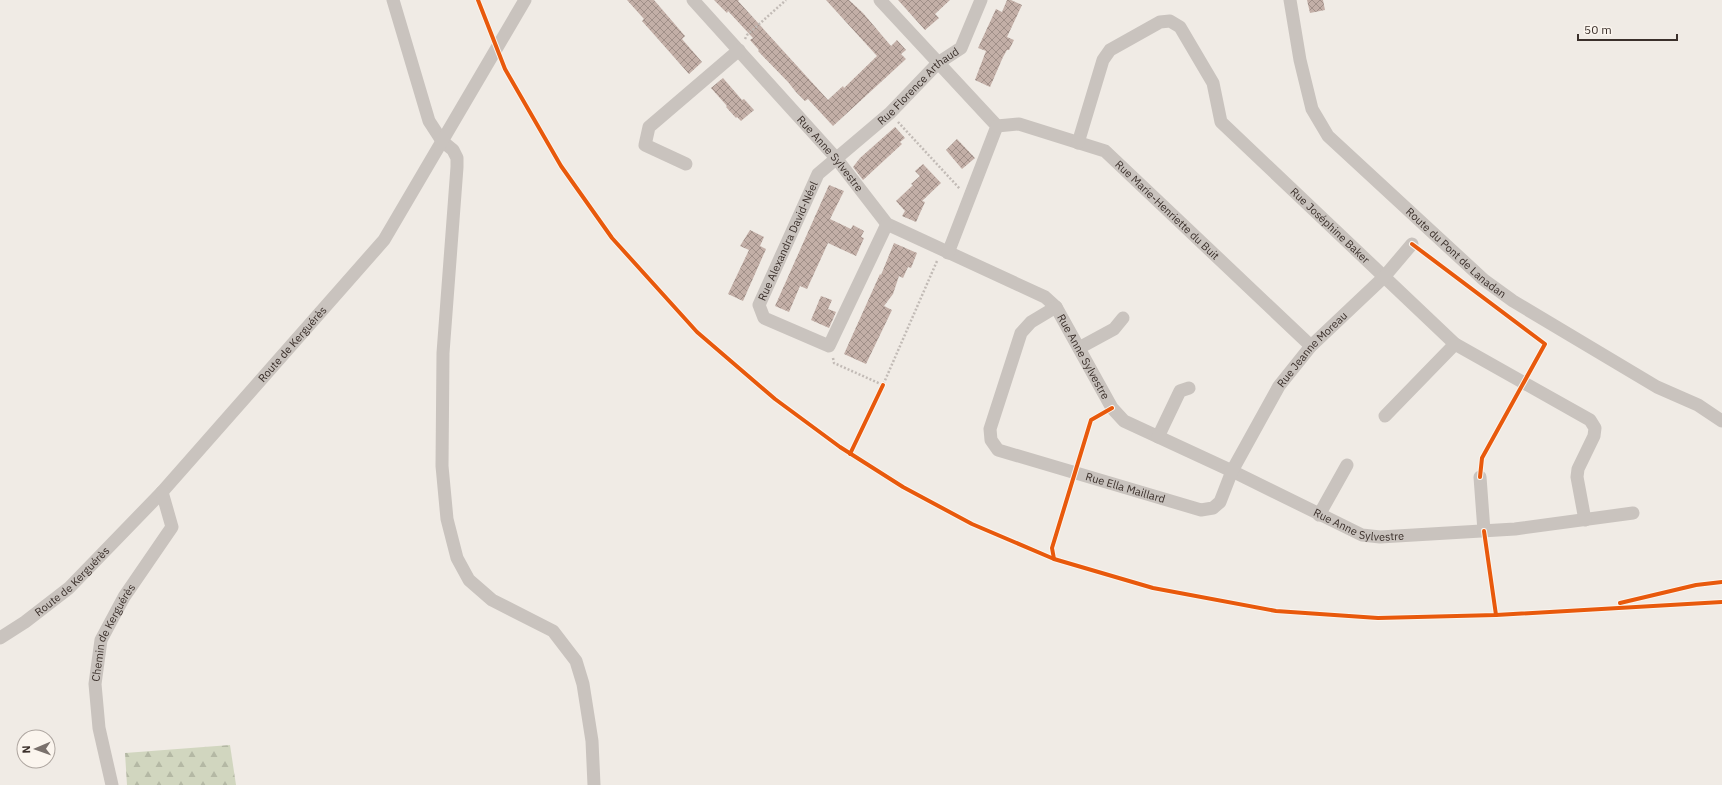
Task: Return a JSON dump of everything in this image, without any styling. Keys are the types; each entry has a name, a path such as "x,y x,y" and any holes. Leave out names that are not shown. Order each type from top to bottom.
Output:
{"street":[{"path":"393,0 428,121 442,141 453,150 457,158 458,167 443,353 442,466 447,519 457,558 469,580 492,600 553,631 576,661 583,684 592,741 594,785"},
{"name":"Route de Kerguérès","path":"0,638 25,622 69,588 162,492 384,240 525,0"},
{"name":"Rue Anne Sylvestre","path":"693,0 836,158 887,224 1045,297 1056,307 1112,408 1124,422 1232,471 1362,535 1380,537 1515,529 1633,513"},
{"path":"880,0 997,126 969,199 945,252"},
{"name":"Rue Florence Arthaud","path":"836,158 890,113 938,63 961,48 981,0"},
{"name":"Route du Pont de Lanadan","path":"1290,0 1300,60 1312,109 1328,136 1484,280 1513,301 1657,386 1698,405 1722,421"},
{"name":"Rue Joséphine Baker","path":"1078,143 1103,60 1110,50 1160,22 1170,22 1180,27 1213,83 1220,122 1455,344 1590,420 1595,428 1594,436 1578,469 1577,477 1585,520"},
{"path":"686,164 645,144 649,127 739,50"},
{"name":"Rue Marie-Henriette du Buit","path":"997,126 1019,124 1105,151 1311,346"},
{"name":"Rue Alexandra David-Néel","path":"829,346 764,318 759,305 818,174 836,158"},
{"path":"829,346 887,224"},
{"name":"Rue Jeanne Moreau","path":"1232,471 1279,386 1311,346 1384,277 1412,244"},
{"name":"Rue Ella Maillard","path":"1056,307 1031,322 1021,333 990,429 991,440 998,450 1201,510 1213,508 1220,502 1232,471"},
{"path":"1079,348 1114,329 1123,318"},
{"path":"1385,416 1455,344"},
{"path":"1158,437 1180,391 1189,388"},
{"path":"1319,515 1347,465"},
{"path":"1480,477 1484,531"},
{"name":"Chemin de Kerguérès","path":"112,785 99,728 95,684 102,640 124,597 172,527 162,492"}],"path":[{"path":"739,50 747,35 786,0"},
{"path":"890,113 969,199"},
{"path":"829,346 834,363 883,385 945,252"}],"green space":[{"path":"230,745 236,785 127,785 125,753"}],"building":[{"path":"627,0 654,0 685,36 682,39 702,62 689,74 642,21 644,19"},
{"path":"714,0 739,0 738,1 828,100 843,86 844,88 877,56 826,0 849,0 863,13 891,46 897,40 906,50 901,54 906,59 833,126 808,99 805,101 796,92 758,51 759,50 750,40 753,38 728,11 727,13"},
{"path":"898,0 950,0 935,14 939,18 925,30"},
{"path":"1007,0 1011,0 1022,5 1007,37 1014,40 1009,50 1007,50 1003,57 990,87 975,80 986,51 978,48 996,9 1002,12"},
{"path":"1307,0 1323,0 1325,10 1310,13"},
{"path":"723,78 742,100 744,99 754,110 741,121 737,117 736,118 726,107 727,106 711,88"},
{"path":"895,127 905,138 900,142 902,144 863,180 853,167 860,158"},
{"path":"957,139 975,158 962,169 946,150"},
{"path":"923,164 941,183 922,201 925,202 916,222 902,216 905,211 896,201 920,176 915,171"},
{"path":"829,185 844,191 830,219 851,229 853,225 864,231 861,237 864,238 856,256 828,243 807,289 800,286 789,312 775,306"},
{"path":"750,230 764,237 760,246 766,249 743,301 728,294 749,250 740,246"},
{"path":"894,243 917,253 911,268 908,267 903,278 899,276 893,294 884,306 892,310 866,364 844,354 880,274 881,275"},
{"path":"821,296 832,300 828,309 836,312 829,328 811,320"}],"cycle path":[{"path":"478,0 505,69 561,166 612,238 697,332 775,399 840,447 903,487 972,524 1054,559 1153,588 1276,611 1378,618 1496,615 1722,602"},
{"path":"1412,244 1545,344 1482,458 1480,477"},
{"path":"850,454 883,385"},
{"path":"1054,559 1052,548 1091,420 1112,408"},
{"path":"1484,531 1496,615"},
{"path":"1620,603 1696,585 1722,582"}]}
